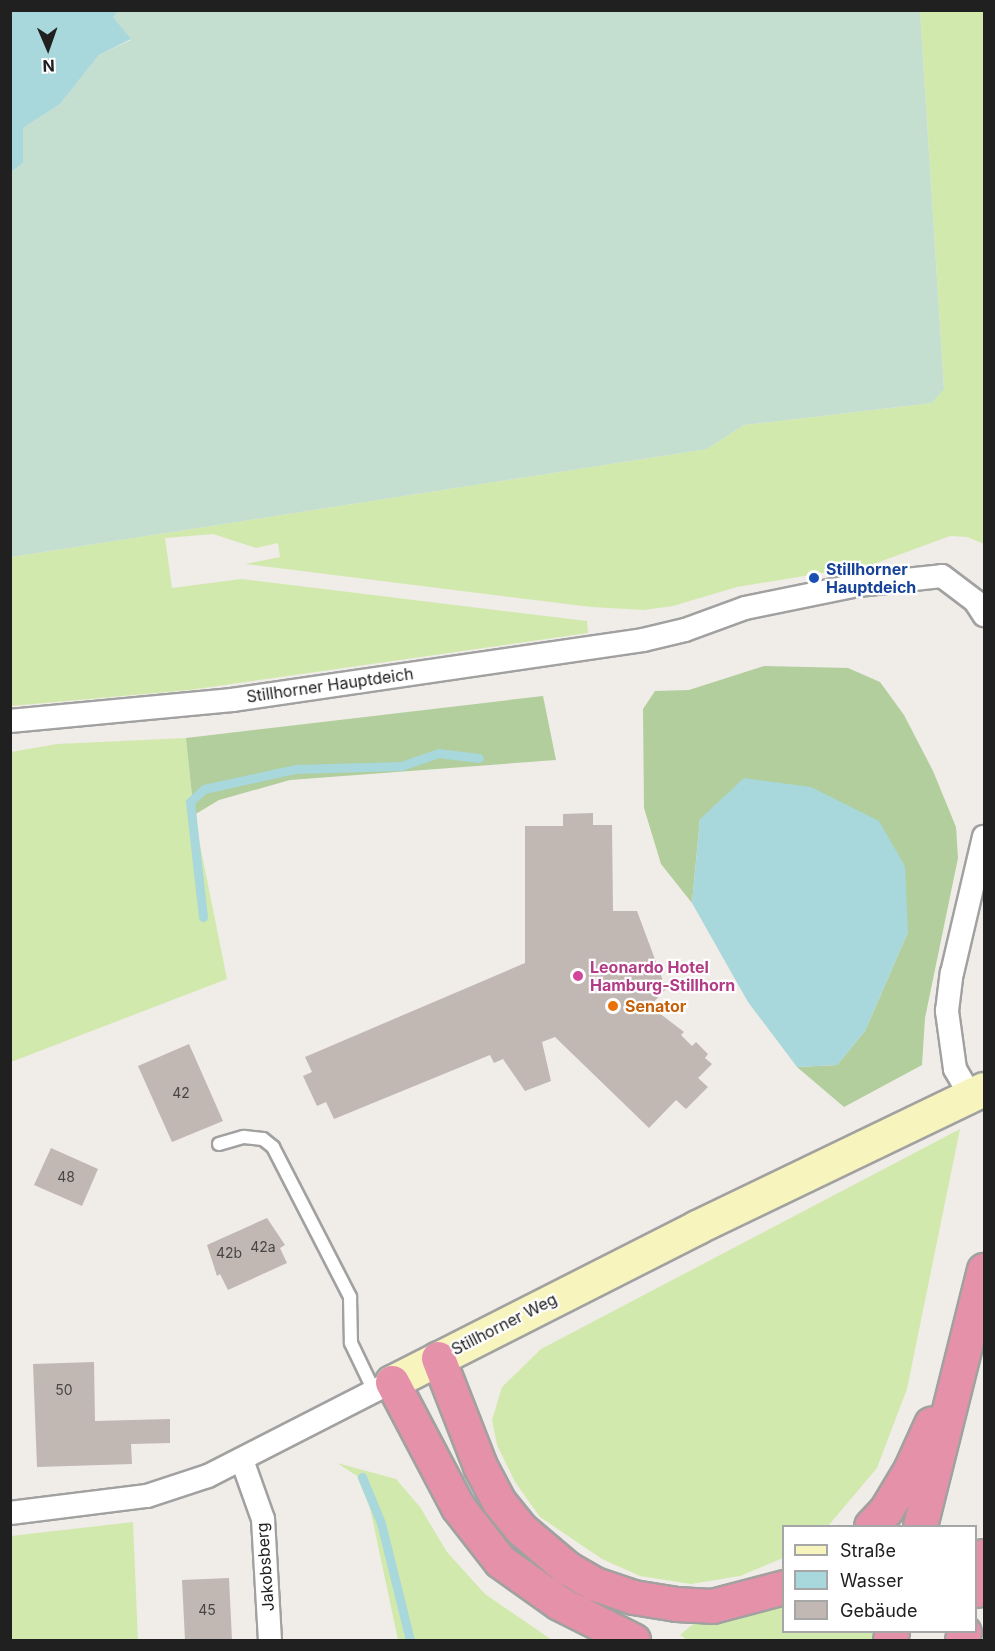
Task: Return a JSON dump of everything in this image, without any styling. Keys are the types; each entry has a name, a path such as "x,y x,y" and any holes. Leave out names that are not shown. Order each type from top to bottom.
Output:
{"highway":[{"path":"921,1525 966,1352 984,1270"},
{"path":"873,1525 886,1510 910,1470 966,1352"},
{"path":"438,1358 480,1466 499,1503 520,1529 567,1568 633,1598 676,1604 712,1606 782,1587"},
{"path":"383,1386 458,1507 500,1561 559,1603 633,1641"},
{"path":"977,1582 984,1556"}],"main road":[{"name":"Stillhorner Weg","path":"383,1386 977,1092"}],"street":[{"name":"Stillhorner Hauptdeich","path":"10,721 232,700 642,640 685,630 745,608 868,583 942,576 975,601 984,615"},
{"path":"977,1092 955,1069 947,1011 952,973 984,837"},
{"name":"Stillhorner Weg","path":"10,1513 147,1496 208,1476 383,1386"},
{"name":"Jakobsberg","path":"242,1460 263,1519 270,1641"}],"lane":[{"path":"219,1144 244,1137 263,1139 273,1147 350,1297 351,1343 383,1386"}],"green space":[{"path":"118,11 920,11 944,389 932,403 744,425 707,449 11,557 11,172 23,163 23,128 60,104 99,55 131,40 113,17"},
{"path":"920,11 984,11 984,544 967,537 950,536 871,565 737,587 673,606 644,610 591,607 245,564 280,557 278,543 256,548 213,534 165,538 172,588 241,579 587,621 588,633 189,690 11,706 11,557 707,449 744,425 932,403 944,388"},
{"path":"764,666 848,668 880,682 904,715 933,771 956,827 958,858 925,1018 922,1065 844,1107 797,1067 837,1065 865,1031 908,932 700,819 692,903 661,864 644,808 643,709 655,691 689,690"},
{"path":"543,696 556,760 290,780 219,800 194,815 186,738"},
{"path":"186,738 194,815 227,979 11,1062 11,752 57,744"},
{"path":"960,1129 907,1389 877,1468 829,1525 782,1525 782,1558 740,1576 691,1584 640,1576 602,1559 540,1517 515,1482 497,1445 492,1420 502,1387 541,1349"},
{"path":"337,1463 396,1479 420,1507 447,1552 485,1594 552,1640 398,1640 370,1508 357,1476"},
{"path":"133,1522 138,1640 11,1640 11,1536"},
{"path":"782,1602 782,1633 875,1633 873,1640 687,1640 680,1635 698,1620"}],"water":[{"path":"11,10 118,11 113,17 131,39 99,55 60,104 23,128 23,163 11,172"},
{"path":"744,778 811,787 879,821 905,866 908,932 865,1031 837,1065 797,1067 748,1002 692,903 700,819"}],"building":[{"name":"Leonardo Hotel Hamburg-Stillhorn","path":"593,813 593,825 612,825 613,911 637,911 666,989 650,1006 684,1032 681,1035 692,1046 696,1042 708,1054 705,1058 712,1064 698,1078 708,1087 686,1109 676,1100 649,1128 555,1037 542,1042 551,1081 525,1091 503,1059 494,1063 490,1055 334,1119 326,1102 317,1106 303,1076 312,1072 305,1057 525,963 525,826 563,826 563,814"},
{"path":"189,1044 223,1121 172,1142 138,1066"},
{"path":"51,1148 98,1169 82,1206 34,1185"},
{"path":"267,1218 285,1245 280,1248 287,1263 228,1290 220,1274 217,1276 207,1245"},
{"path":"94,1362 95,1421 170,1419 170,1443 131,1444 132,1464 37,1467 33,1364"},
{"path":"229,1578 232,1640 185,1640 182,1580"}],"waterway":[{"path":"203,917 190,802 204,789 295,769 401,766 438,753 479,758"},
{"path":"362,1477 381,1523 410,1640"}],"place":[{"name":"Stillhorner Hauptdeich","path":"814,578"},
{"name":"Leonardo Hotel Hamburg-Stillhorn","path":"578,976"},
{"name":"Senator","path":"613,1006"}]}
